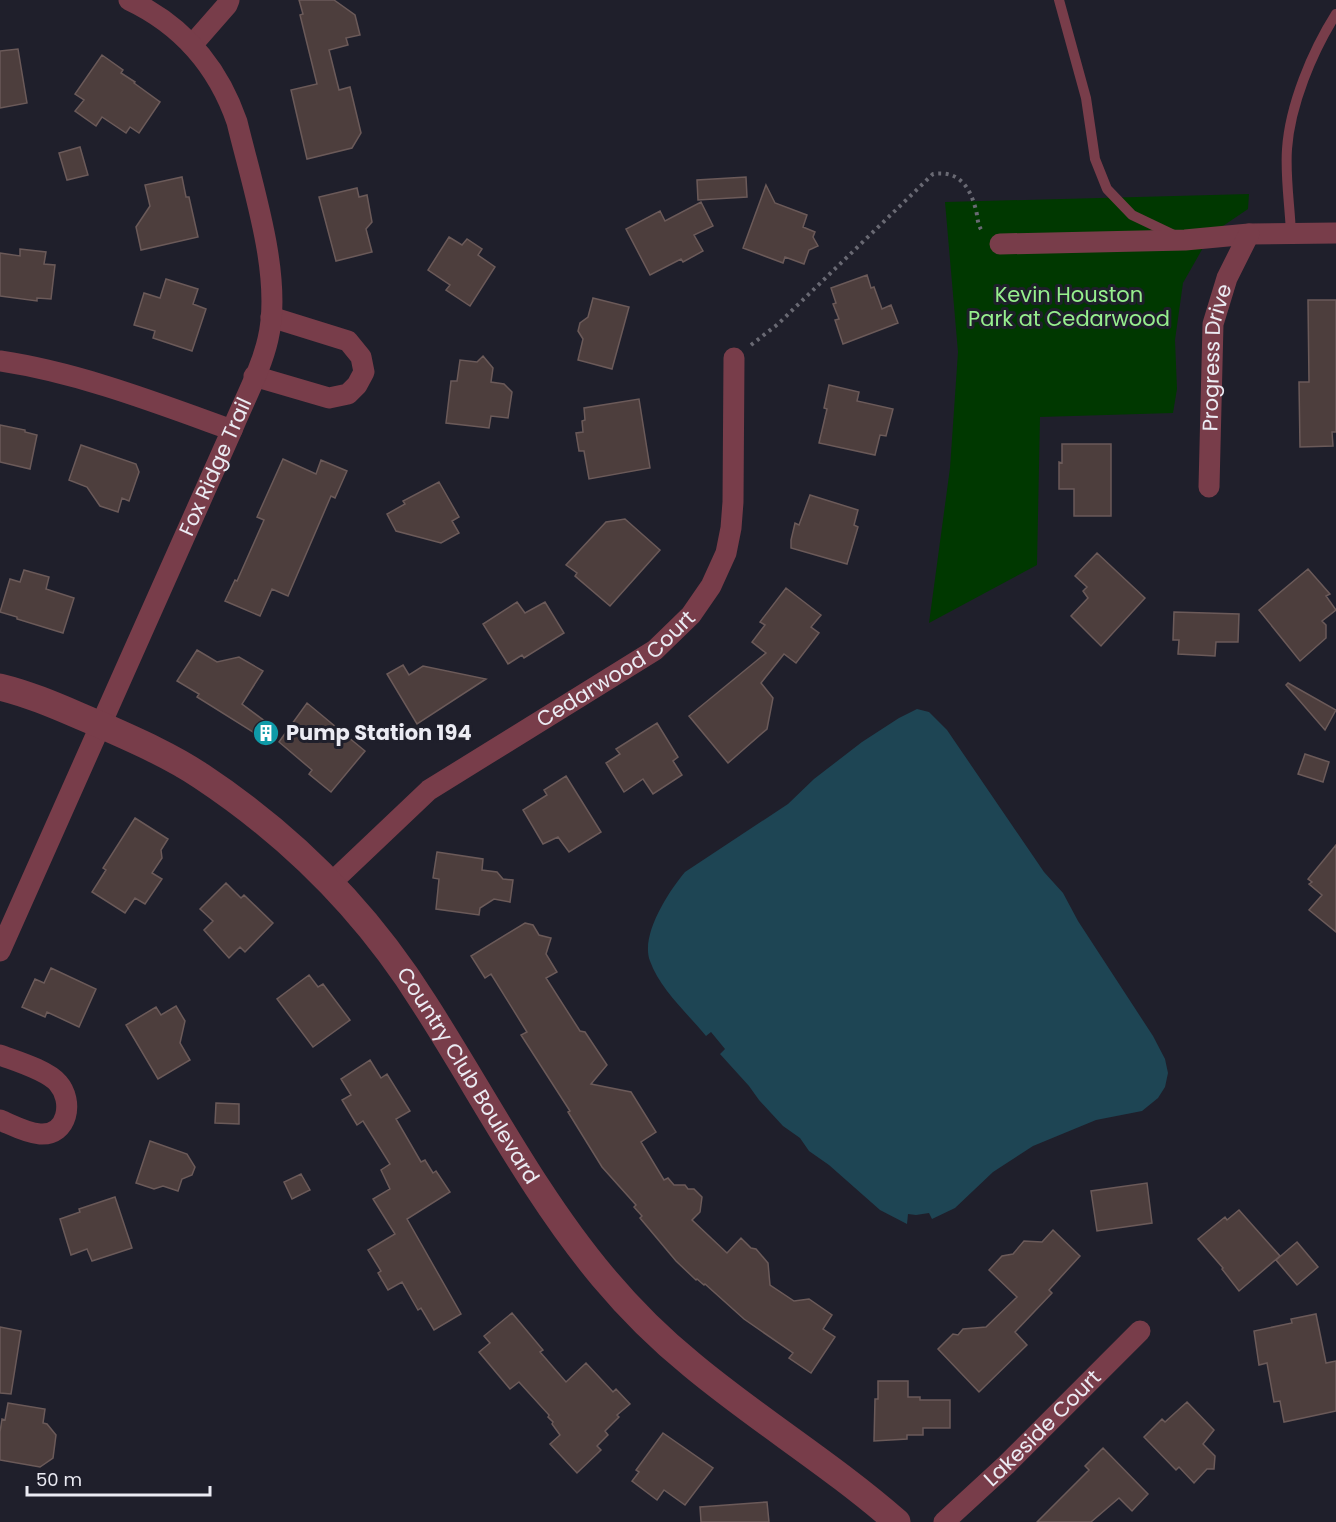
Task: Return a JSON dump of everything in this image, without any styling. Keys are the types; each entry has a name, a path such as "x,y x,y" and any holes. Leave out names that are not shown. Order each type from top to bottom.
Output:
{"street":[{"path":"192,45 229,0"},
{"name":"Fox Ridge Trail","path":"0,951 232,430 265,351 271,317 272,295 267,250 237,122 221,85 200,53 172,25 139,2"},
{"path":"1000,244 1185,240 1249,234 1336,233"},
{"name":"Progress Drive","path":"1209,487 1214,324 1227,278 1249,234"},
{"path":"254,376 329,398 348,394 357,385 364,372 360,357 348,341 271,317"},
{"name":"Cedarwood Court","path":"331,883 429,790 655,650 691,615 711,586 726,553 731,528 734,358"},
{"path":"0,361 48,371 129,393 232,430"},
{"name":"Country Club Boulevard","path":"0,687 41,699 138,742 198,774 282,837 331,883 385,946 539,1187 574,1240 604,1278 643,1320 692,1365 818,1458 897,1522"},
{"path":"0,1055 51,1077 57,1082 67,1097 67,1113 63,1122 53,1131 41,1134 0,1120"},
{"name":"Lakeside Court","path":"944,1522 1006,1465 1140,1331"}],"lane":[{"path":"1059,0 1086,98 1095,159 1107,189 1132,215 1185,240"},
{"path":"1291,234 1287,150 1291,127 1299,92 1336,14"}],"path":[{"path":"734,358 778,324 933,174 944,172 958,177 969,192 976,210 978,226 987,238 1000,244"}],"green space":[{"name":"Kevin Houston Park at Cedarwood","path":"1249,194 1248,209 1220,228 1204,246 1183,283 1175,340 1177,389 1173,413 1040,417 1037,565 929,623 950,468 958,352 945,202"}],"water":[{"path":"917,709 929,712 947,730 1044,872 1063,893 1078,921 1153,1036 1165,1059 1168,1073 1165,1087 1158,1098 1142,1111 1096,1120 1033,1146 993,1172 955,1208 932,1219 929,1213 908,1214 907,1224 880,1210 829,1165 809,1151 800,1138 783,1126 720,1054 725,1049 711,1032 706,1036 667,991 654,971 648,950 652,926 671,890 685,872 788,804 814,779 862,742"}],"building":[{"path":"299,0 334,0 355,15 360,35 346,38 348,45 329,50 339,90 350,87 361,133 352,148 307,159 291,90 317,84 300,15 303,14"},
{"path":"18,49 27,103 0,108 0,51"},
{"path":"102,55 123,70 121,73 160,102 139,133 130,127 126,133 102,117 96,126 75,111 84,100 75,94"},
{"path":"80,147 88,175 67,180 59,153"},
{"path":"182,177 198,237 141,250 136,227 150,206 145,185"},
{"path":"746,177 747,197 698,200 697,180"},
{"path":"766,185 775,203 807,215 803,227 815,232 813,237 818,246 809,250 804,264 785,257 783,263 743,248"},
{"path":"357,188 359,197 367,195 372,222 366,229 372,252 336,261 319,197"},
{"path":"701,202 713,226 694,235 703,251 650,275 626,229 660,211 665,221"},
{"path":"449,237 462,245 467,239 482,249 478,255 495,267 470,306 446,290 450,285 428,270"},
{"path":"20,249 46,252 44,264 55,265 51,299 37,298 37,301 0,296 0,253 20,256"},
{"path":"867,275 882,309 891,305 898,323 843,344 835,320 839,319 833,304 836,303 831,288"},
{"path":"166,279 198,289 193,304 206,309 192,351 153,338 155,331 134,325 144,293 160,298"},
{"path":"593,298 629,307 612,369 578,360 583,339 578,331 580,323 588,317"},
{"path":"1308,300 1336,300 1336,432 1332,432 1333,446 1300,447 1299,382 1309,382"},
{"path":"483,356 493,368 491,382 504,384 512,392 508,418 491,416 489,428 446,423 451,381 457,381 460,360 477,362"},
{"path":"829,385 859,392 857,401 893,409 886,436 880,435 875,455 819,443 827,409 824,408"},
{"path":"639,399 650,468 589,479 584,451 579,451 576,433 583,432 584,408"},
{"path":"0,425 37,435 30,469 0,462"},
{"path":"1062,444 1111,444 1111,516 1074,516 1074,489 1059,489"},
{"path":"81,445 136,464 139,472 129,501 122,498 118,512 100,506 87,487 69,480"},
{"path":"283,459 316,474 321,460 347,471 335,498 331,496 288,596 272,589 260,616 225,601 235,580 237,581 264,520 257,517"},
{"path":"439,482 459,517 452,521 459,533 441,543 396,531 387,514 405,504 403,501"},
{"path":"810,495 858,510 854,525 858,527 847,564 791,548 795,523 799,525"},
{"path":"625,519 660,550 610,606 575,576 577,573 566,565 606,522"},
{"path":"1097,553 1145,598 1101,646 1071,616 1088,598 1083,591 1087,587 1075,576"},
{"path":"1308,569 1330,594 1326,596 1336,610 1322,621 1326,625 1326,638 1300,661 1259,610"},
{"path":"24,570 49,577 46,589 74,598 63,633 0,612 10,579 20,582"},
{"path":"786,588 821,615 811,627 819,633 796,663 784,654 761,683 773,698 767,729 728,763 689,716 766,653 752,642 765,625 760,622"},
{"path":"517,602 525,613 545,602 564,633 524,658 522,655 508,664 483,624"},
{"path":"1174,612 1239,614 1238,642 1216,642 1215,656 1178,654 1179,640 1173,640"},
{"path":"197,650 217,662 239,657 263,671 242,704 274,728 266,740 197,697 199,694 177,681"},
{"path":"403,665 409,675 423,666 486,679 417,724 387,674"},
{"path":"1288,683 1336,710 1325,730 1286,685"},
{"path":"307,703 365,751 331,792 309,774 312,770 279,742"},
{"path":"657,723 678,757 673,761 682,775 653,794 643,779 624,792 606,763 620,754 616,749"},
{"path":"1305,754 1329,762 1323,782 1298,774"},
{"path":"566,776 601,832 569,852 558,837 543,844 523,810 547,795 544,790"},
{"path":"135,818 168,839 161,850 162,858 152,873 162,879 145,904 135,898 125,913 92,892 106,870 103,868"},
{"path":"1336,845 1336,932 1309,910 1322,895 1309,884 1312,882 1308,879"},
{"path":"437,852 483,859 482,870 497,872 503,879 513,880 510,902 494,899 480,908 479,915 436,909 439,879 433,878"},
{"path":"226,883 241,898 244,895 273,923 245,952 240,947 229,958 204,930 213,921 200,909"},
{"path":"525,923 533,925 539,935 551,938 546,954 557,972 546,978 580,1031 585,1032 607,1065 591,1084 631,1092 656,1132 641,1142 664,1180 668,1178 674,1185 685,1185 688,1189 694,1189 702,1197 700,1212 692,1220 727,1253 741,1238 751,1248 756,1249 768,1263 770,1285 794,1301 809,1299 832,1315 823,1329 835,1337 811,1373 789,1358 793,1353 744,1319 676,1261 640,1218 642,1216 634,1207 636,1205 602,1167 568,1112 570,1111 521,1035 527,1032 491,974 485,978 471,956"},
{"path":"51,968 96,989 79,1027 47,1012 45,1017 22,1007 35,979 44,983"},
{"path":"309,975 318,987 323,984 350,1020 313,1047 277,999"},
{"path":"176,1006 185,1021 180,1043 190,1060 158,1079 126,1025 156,1007 161,1015"},
{"path":"370,1060 381,1078 387,1074 410,1111 396,1119 421,1162 425,1160 433,1173 436,1171 450,1192 407,1219 461,1314 434,1330 421,1308 418,1310 402,1282 388,1290 378,1273 381,1271 368,1250 395,1234 373,1199 390,1189 381,1170 390,1164 363,1121 357,1125 342,1100 351,1095 341,1079"},
{"path":"216,1103 239,1104 239,1124 215,1123"},
{"path":"150,1141 187,1154 195,1167 192,1175 182,1179 178,1191 163,1186 154,1189 136,1183"},
{"path":"301,1174 310,1190 292,1199 284,1182"},
{"path":"1147,1183 1152,1223 1097,1231 1091,1191"},
{"path":"115,1197 132,1248 92,1261 87,1249 71,1255 60,1219 80,1212 79,1209"},
{"path":"1239,1210 1280,1256 1239,1291 1198,1239 1225,1217 1227,1220"},
{"path":"1053,1230 1080,1256 1049,1290 1052,1293 1015,1332 1027,1345 979,1392 938,1349 953,1334 958,1335 963,1329 986,1327 1017,1297 989,1270 1002,1256 1013,1254 1024,1241 1042,1242"},
{"path":"1297,1242 1318,1267 1297,1285 1276,1260"},
{"path":"512,1313 543,1350 540,1352 566,1382 586,1363 613,1392 616,1389 630,1404 617,1415 619,1417 605,1431 608,1435 597,1446 601,1450 577,1473 550,1444 560,1435 548,1417 549,1415 519,1382 510,1389 479,1352 490,1343 484,1336"},
{"path":"1316,1314 1326,1363 1336,1361 1336,1411 1284,1422 1280,1401 1274,1402 1267,1363 1259,1365 1254,1331 1292,1323 1291,1319"},
{"path":"0,1327 21,1331 11,1394 0,1393"},
{"path":"878,1381 908,1381 908,1397 920,1397 920,1400 950,1400 950,1428 923,1428 923,1435 907,1435 907,1439 874,1441"},
{"path":"1187,1402 1214,1430 1203,1444 1215,1456 1214,1469 1207,1469 1194,1483 1179,1467 1176,1470 1144,1437 1162,1419 1165,1422"},
{"path":"8,1403 45,1409 43,1423 47,1424 56,1435 53,1458 40,1467 0,1460 0,1432"},
{"path":"663,1433 713,1468 685,1505 664,1490 657,1500 632,1481 639,1472 636,1470"},
{"path":"1103,1448 1148,1494 1132,1511 1119,1498 1091,1522 1037,1522 1089,1470 1085,1466"},
{"path":"767,1502 769,1522 701,1522 700,1507"}],"place":[{"name":"Pump Station 194","path":"266,733"}]}
